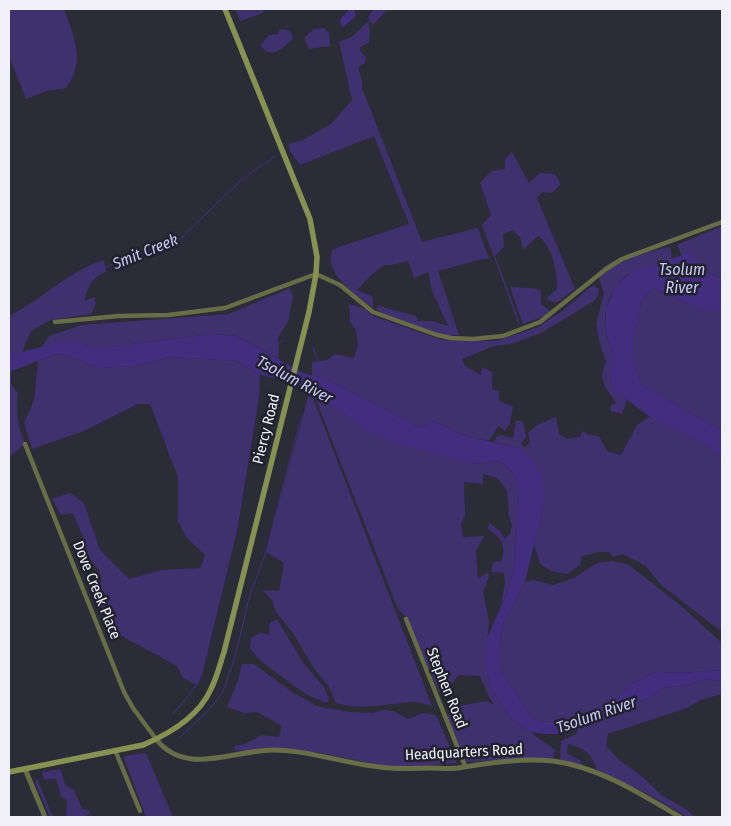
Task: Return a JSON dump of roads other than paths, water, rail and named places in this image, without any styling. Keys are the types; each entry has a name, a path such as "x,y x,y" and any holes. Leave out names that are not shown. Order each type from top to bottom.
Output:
{"main road":[{"name":"Piercy Road","path":"116,750 143,744 156,739 176,727 200,706 211,690 224,652 309,312 316,274 317,257 310,219 225,9"},
{"path":"9,772 116,750"}],"street":[{"path":"56,322 118,316 168,316 225,308 316,274 340,285 373,312 437,335 473,339 503,336 540,322 606,269 622,259 722,222"},
{"name":"Dove Creek Place","path":"25,444 124,692 133,708 156,739"},
{"name":"Stephen Road","path":"406,619 465,766"},
{"name":"Headquarters Road","path":"156,739 174,756 189,760 273,750 390,768 458,768 538,760 564,763 598,774 644,794 680,817"},
{"path":"116,750 140,811"},
{"path":"25,769 45,817"}],"water":[{"path":"350,9 354,9 356,16 343,27 340,23 341,18"},
{"name":"Tsolum River","path":"692,252 704,269 722,278 722,310 702,310 654,288 641,300 639,318 633,338 633,359 642,385 722,431 722,457 702,442 654,420 614,390 610,377 612,351 605,329 606,309 615,287 632,271"},
{"name":"Tsolum River","path":"212,334 237,336 303,373 330,381 413,424 423,427 433,421 468,437 519,448 534,462 541,474 544,486 544,504 525,582 503,624 499,647 499,670 531,717 546,722 569,720 613,702 632,684 656,672 680,673 722,670 722,681 706,679 687,685 663,688 647,699 589,721 564,734 530,732 513,720 491,689 485,665 487,639 509,588 515,563 519,489 514,473 499,461 475,464 395,443 362,427 310,390 259,374 237,361 169,357 135,366 98,368 67,355 56,354 9,372 9,355 66,341 78,341 90,347 108,347"}],"waterway":[{"name":"Smit Creek","path":"293,148 318,147 344,133 349,127 361,98 351,59 355,39 381,9"},
{"name":"Smit Creek","path":"9,337 25,319 52,299 108,266 180,239 239,182 275,156"},
{"path":"269,353 283,340"},
{"path":"313,347 319,363 319,378"},
{"path":"173,714 197,685 202,673 237,528 259,394 259,373"},
{"path":"180,737 207,712 222,693 225,686 236,654 249,598 266,552 300,421 317,394"}]}
